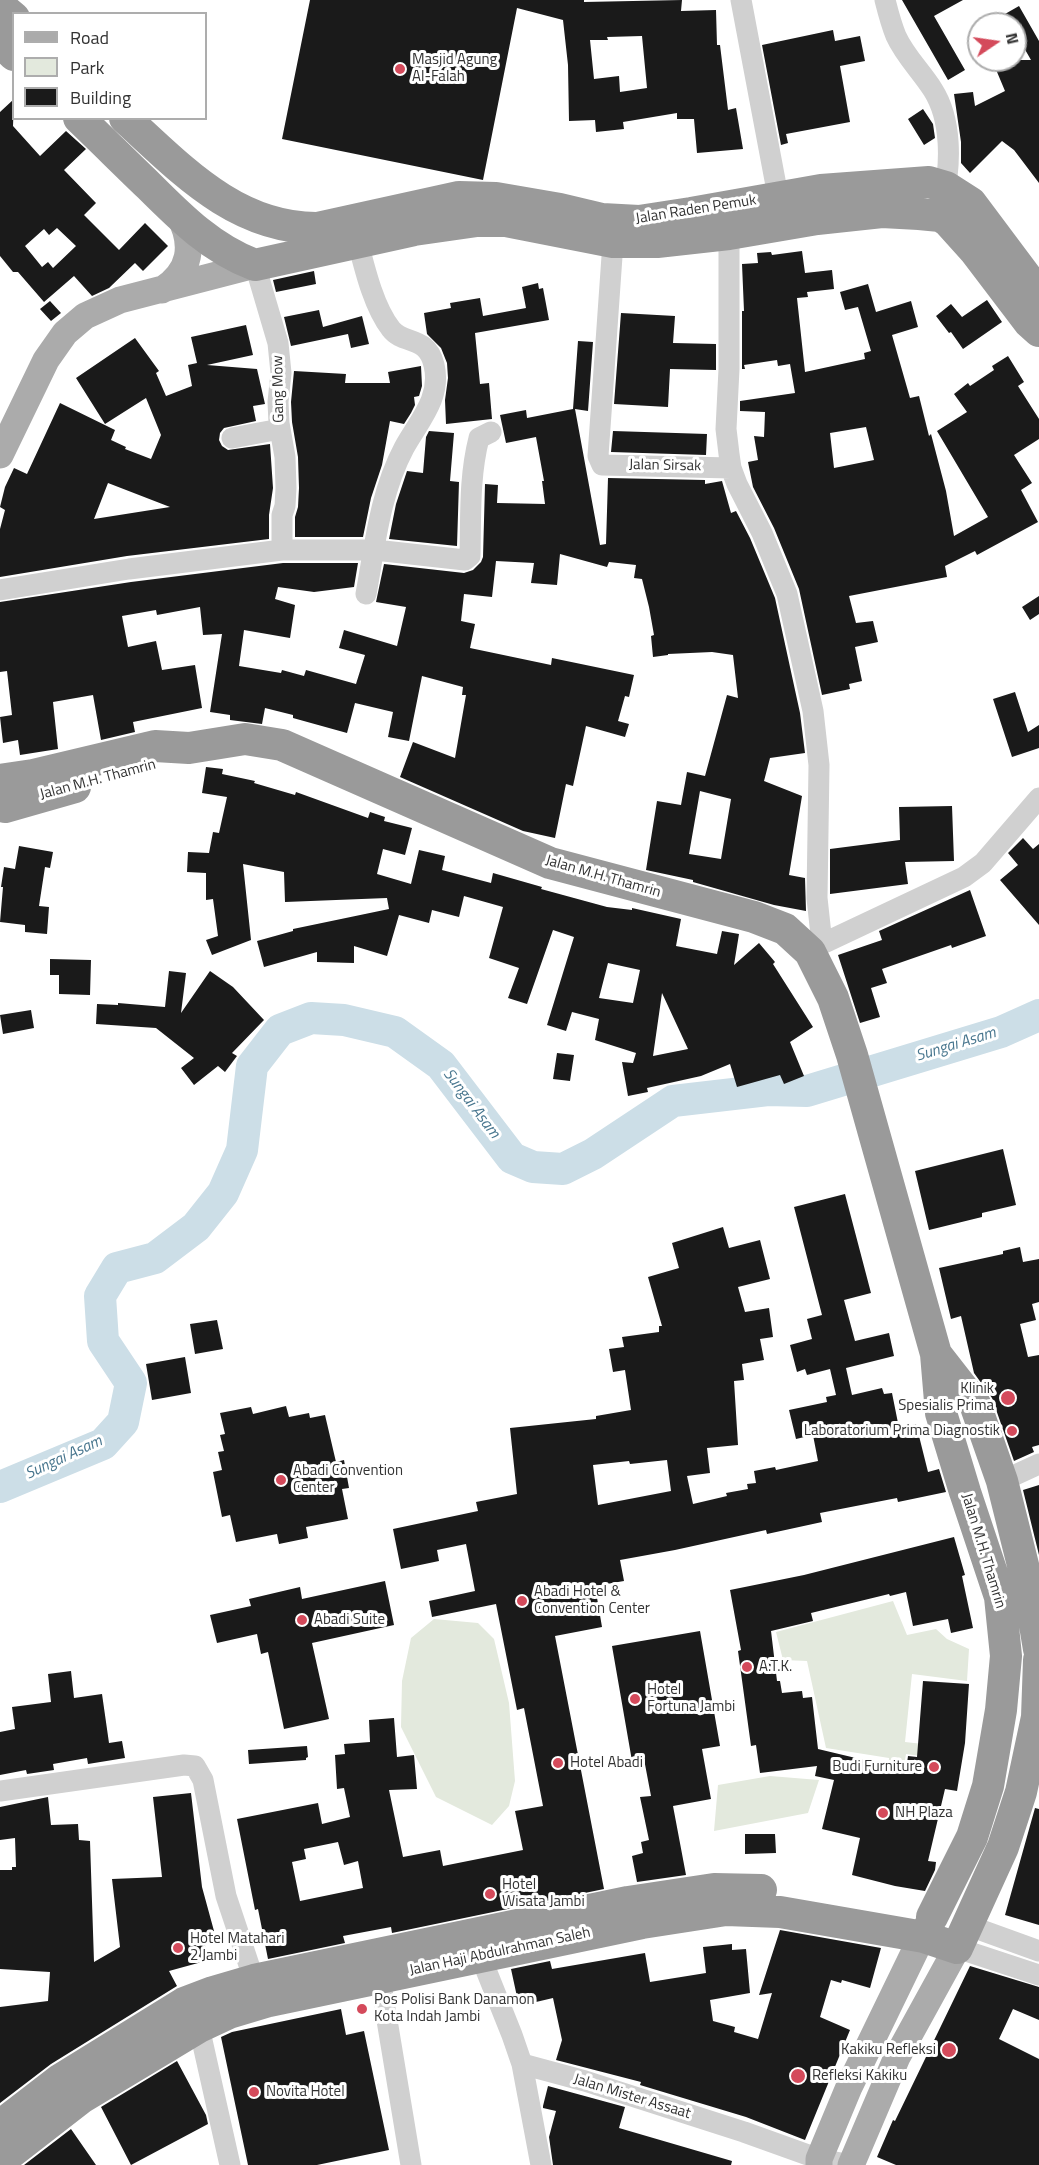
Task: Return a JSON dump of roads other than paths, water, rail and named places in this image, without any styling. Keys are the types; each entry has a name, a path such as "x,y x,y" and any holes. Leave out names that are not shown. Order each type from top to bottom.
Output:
{"highway":[{"path":"0,6 12,16"},
{"path":"0,42 12,53"},
{"path":"81,120 179,215 218,247 255,265 308,241"},
{"path":"127,120 192,179 229,204 308,241"},
{"name":"Jalan Raden Pemuk","path":"355,231 459,197 496,198 560,208 602,219 639,221 777,196 911,182 929,182 943,201"},
{"name":"Jalan Raden Pemuk","path":"308,241 318,228 355,231 414,230 477,221 506,221 612,242 657,242 729,234 943,201 970,203 1039,294"},
{"path":"943,201 948,221 975,250 1029,322 1039,331"},
{"name":"Jalan M.H. Thamrin","path":"1,796 33,775 154,746 189,748 245,739 282,745 549,863 754,917 784,929 816,948 852,1054 936,1354 941,1413 1000,1597 1006,1656 1001,1710 988,1786 972,1837 928,1927"},
{"name":"Jalan M.H. Thamrin","path":"936,1354 975,1404 1002,1481 1029,1589 1039,1648"},
{"path":"928,1927 962,1937 1003,1847 1021,1792 1037,1717 1039,1660"},
{"name":"Jalan Haji Abdulrahman Saleh","path":"0,2161 191,2015 213,1992 254,1980 628,1902 714,1889 771,1890 928,1927"},
{"name":"Jalan Haji Abdulrahman Saleh","path":"0,2126 61,2079 191,2015 229,2013 269,2001 480,1956 642,1923 726,1910 780,1911 928,1927"}],"main road":[{"path":"162,290 177,278 186,262 189,243 179,215"},
{"path":"0,455 46,360 65,333 85,316 120,300 255,265"},
{"path":"819,2162 849,2086 928,1927"},
{"path":"852,2165 897,2057 962,1937"}],"street":[{"path":"741,0 777,196"},
{"path":"885,0 897,36 909,58 933,90 945,121 948,160 943,201"},
{"path":"355,231 382,315 392,331 397,335 419,342 429,353 434,364 436,383 434,394 422,421 404,447 394,470 383,505 366,594"},
{"path":"729,234 729,369 726,429 731,468 762,533 787,594 813,711 819,765 816,948 964,877 983,863 1039,798"},
{"name":"Jalan Sirsak","path":"612,242 599,462 602,465 731,468"},
{"name":"Gang Mow","path":"255,265 278,343 281,373 278,402 285,457 286,488 281,524 282,550"},
{"path":"232,438 280,429"},
{"path":"0,590 129,569 282,550 375,550 459,560 468,558 470,556 472,472 479,438 491,432"},
{"path":"1002,1481 1039,1464"},
{"path":"0,1791 184,1765 195,1766 203,1780 226,1896 254,1980"},
{"path":"962,1937 1039,1951"},
{"path":"962,1937 1039,1975"},
{"path":"480,1956 522,2064 541,2165"},
{"path":"380,1978 411,2165"},
{"path":"191,2015 230,2165"},
{"name":"Jalan Mister Assaat","path":"522,2064 585,2081 744,2132 819,2162 852,2165"}],"waterway":[{"name":"Sungai Asam","path":"0,1487 103,1444 123,1422 131,1383 103,1341 100,1296 117,1268 155,1258 196,1227 223,1193 242,1150 252,1066 280,1030 311,1018 344,1020 395,1032 441,1065 512,1158 533,1167 563,1169 593,1154 673,1101 768,1090 807,1091 1001,1032 1039,1015"}],"place":[{"name":"Masjid Agung Al-Falah","path":"400,69"},
{"name":"Klinik Spesialis Prima","path":"1008,1398"},
{"name":"Laboratorium Prima Diagnostik","path":"1012,1431"},
{"name":"Abadi Convention Center","path":"281,1480"},
{"name":"Abadi Hotel & Convention Center","path":"522,1601"},
{"name":"Abadi Suite","path":"302,1620"},
{"name":"A.T.K.","path":"747,1667"},
{"name":"Hotel Fortuna Jambi","path":"635,1699"},
{"name":"Hotel Abadi","path":"558,1763"},
{"name":"Budi Furniture","path":"934,1767"},
{"name":"NH Plaza","path":"883,1813"},
{"name":"Hotel Wisata Jambi","path":"490,1894"},
{"name":"Hotel Matahari 2 Jambi","path":"178,1948"},
{"name":"Pos Polisi Bank Danamon Kota Indah Jambi","path":"362,2009"},
{"name":"Kakiku Refleksi","path":"949,2050"},
{"name":"Refleksi Kakiku","path":"798,2076"},
{"name":"Novita Hotel","path":"254,2092"}]}
